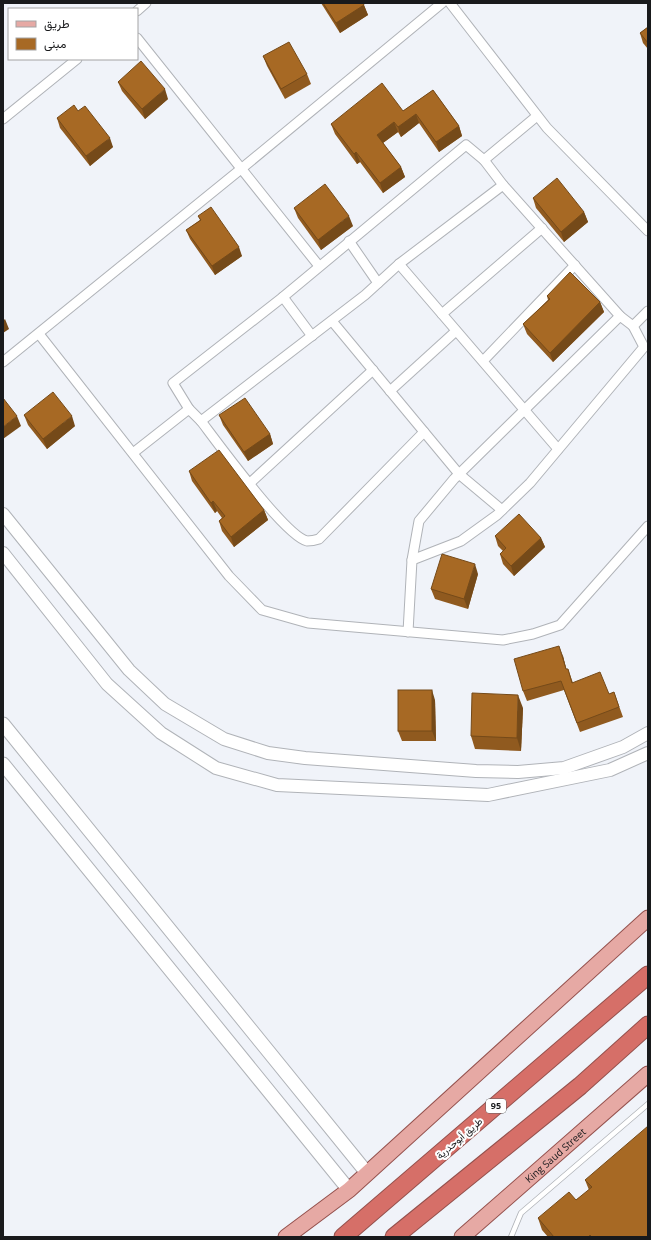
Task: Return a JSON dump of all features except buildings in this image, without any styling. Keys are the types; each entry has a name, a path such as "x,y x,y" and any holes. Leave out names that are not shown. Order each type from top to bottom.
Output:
{"highway":[{"name":"طريق أبوحدرية","path":"343,1237 648,975"},
{"path":"394,1237 580,1086 648,1024"}],"main road":[{"path":"3,724 367,1173"},
{"path":"3,764 349,1190"},
{"path":"286,1237 349,1190 648,918"},
{"name":"King Saud Street","path":"462,1237 648,1074"}],"street":[{"path":"138,9 146,3"},
{"path":"3,362 242,169 442,3"},
{"path":"450,3 537,116 648,231"},
{"path":"138,39 319,266"},
{"path":"3,119 76,60"},
{"path":"484,160 537,116"},
{"path":"412,560 461,541 502,510 530,482 644,347 633,326 620,316 503,185 484,160 466,145 282,297 173,383 189,409 201,421 268,506 293,532 306,540 319,539 424,432"},
{"path":"201,421 332,321 399,264 503,185"},
{"path":"442,314 542,228"},
{"path":"349,241 378,283"},
{"path":"399,264 558,449"},
{"path":"483,361 575,265"},
{"path":"282,297 312,336"},
{"path":"633,326 648,311"},
{"path":"408,632 412,560 419,521 459,474 620,316"},
{"path":"332,321 459,474 502,510"},
{"path":"390,391 456,331"},
{"path":"39,334 229,576 262,610 308,623 408,632 504,640 533,634 560,625 648,526"},
{"path":"250,483 373,370"},
{"path":"132,453 189,409"},
{"path":"3,514 129,670 165,704 224,739 268,753 305,758 476,771 518,772 564,768 623,746 648,733"},
{"path":"3,553 107,684 162,733 216,768 277,785 488,795 610,770 648,753"}],"lane":[{"path":"511,1237 521,1213 648,1104"}]}
